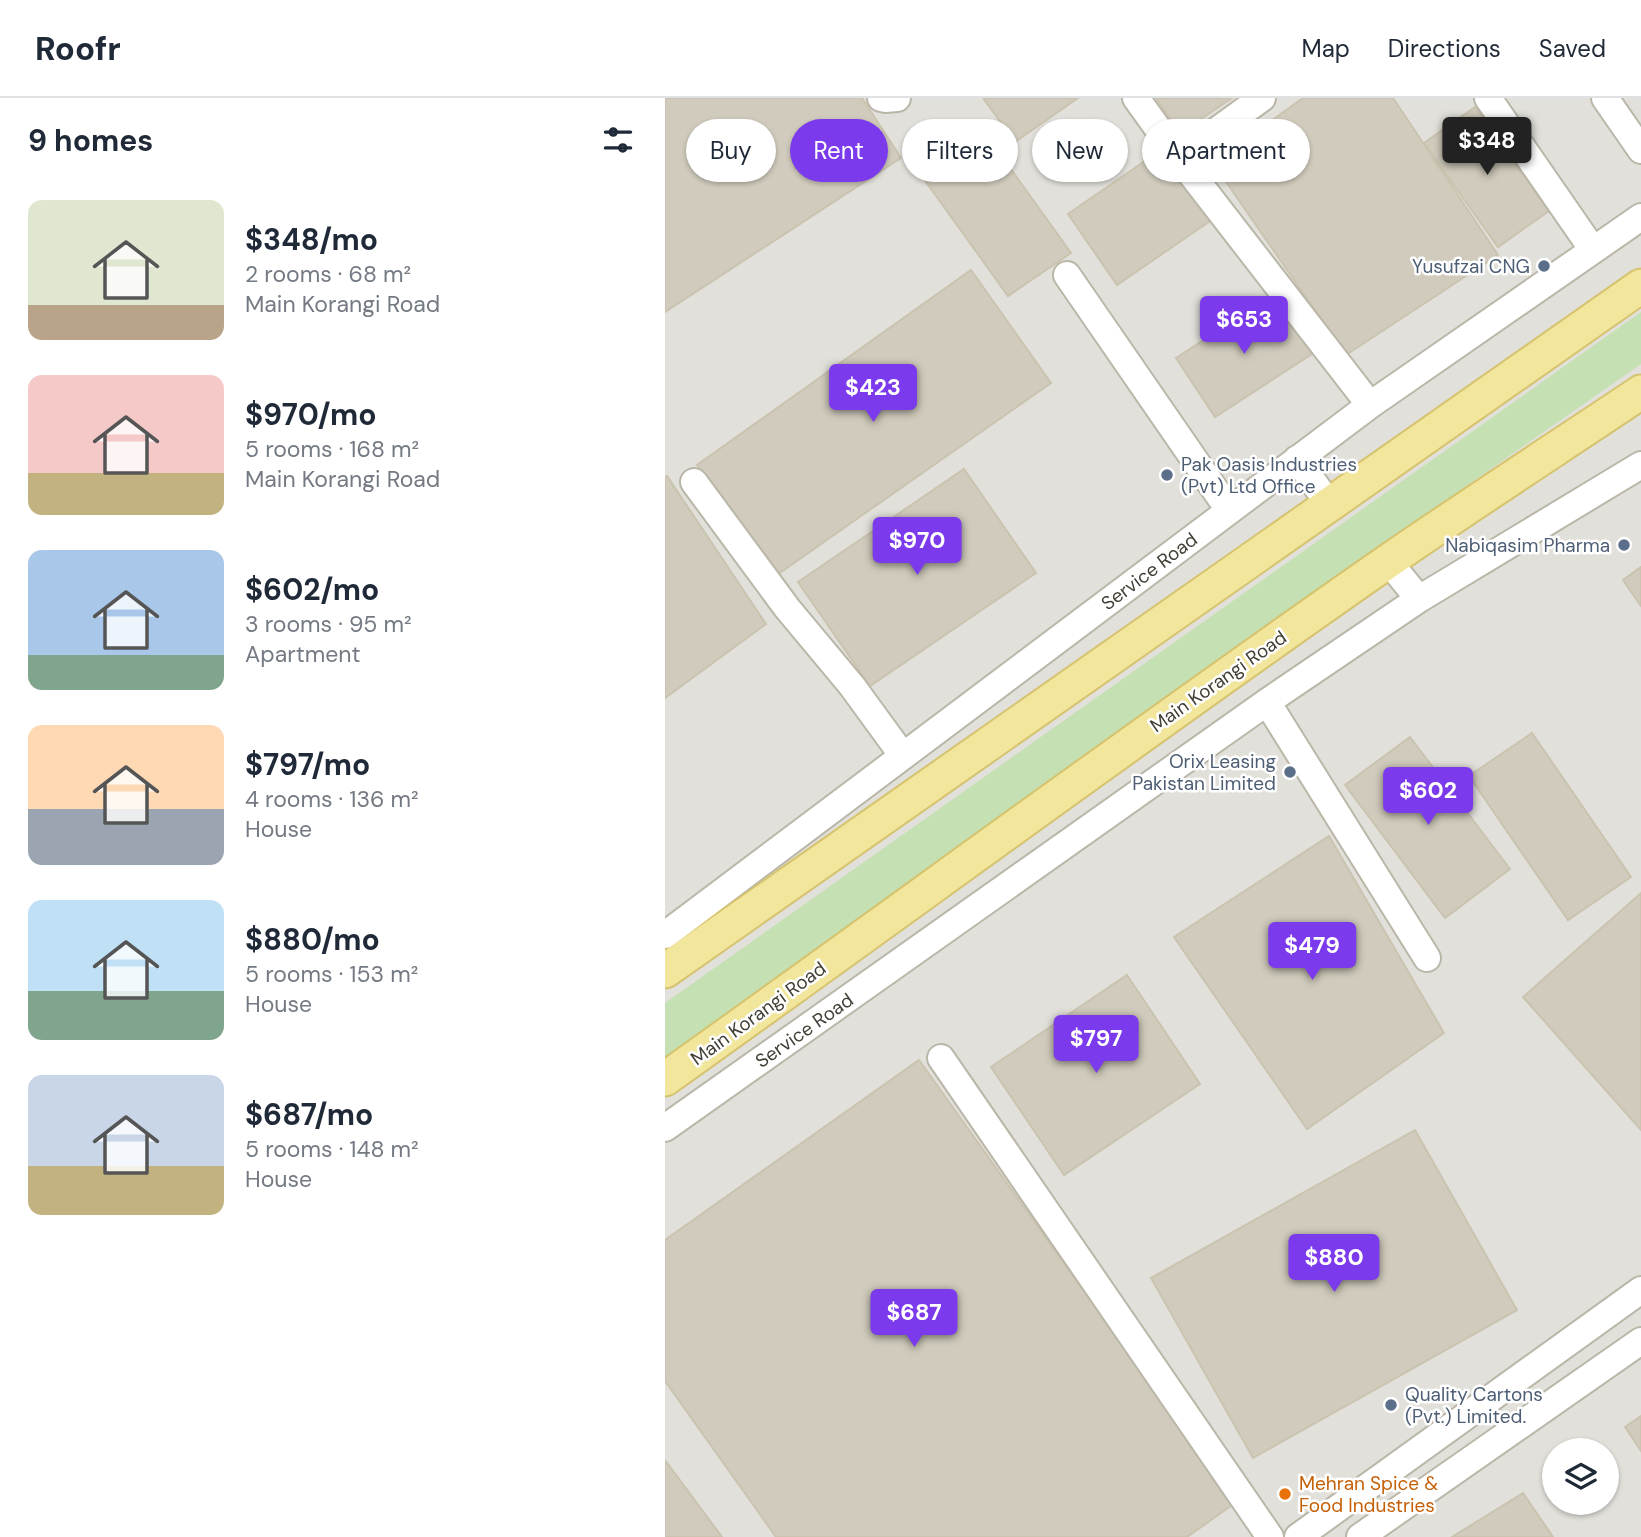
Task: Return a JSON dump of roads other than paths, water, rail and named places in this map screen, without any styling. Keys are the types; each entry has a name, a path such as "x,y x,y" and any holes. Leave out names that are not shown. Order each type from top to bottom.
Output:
{"main road":[{"path":"665,971 1641,286"},
{"name":"Main Korangi Road","path":"665,1079 1102,763 1388,561 1641,392"}],"street":[{"path":"881,98 897,98"},
{"path":"1136,98 1151,119"},
{"path":"1233,119 1262,98"},
{"path":"1488,98 1593,250"},
{"path":"1605,98 1641,150"},
{"path":"1198,182 1370,405"},
{"name":"Service Road","path":"665,935 1370,405 1641,217"},
{"path":"1067,275 1229,510"},
{"path":"1297,459 1329,504"},
{"name":"Service Road","path":"665,1128 1267,702 1419,599 1641,466"},
{"path":"694,482 787,608 852,686 903,756"},
{"path":"1388,561 1419,599"},
{"path":"1267,702 1427,958"},
{"path":"941,1058 1270,1537"},
{"path":"1298,1537 1631,1297 1641,1330"},
{"path":"1360,1537 1641,1340"}],"place":[{"name":"Yusufzai CNG","path":"1544,266"},
{"name":"Pak Oasis Industries (Pvt) Ltd Office","path":"1167,475"},
{"name":"Nabiqasim Pharma","path":"1624,545"},
{"name":"Orix Leasing Pakistan Limited","path":"1290,772"},
{"name":"Quality Cartons (Pvt.) Limited.","path":"1391,1405"},
{"name":"Mehran Spice & Food Industries","path":"1285,1494"}]}
